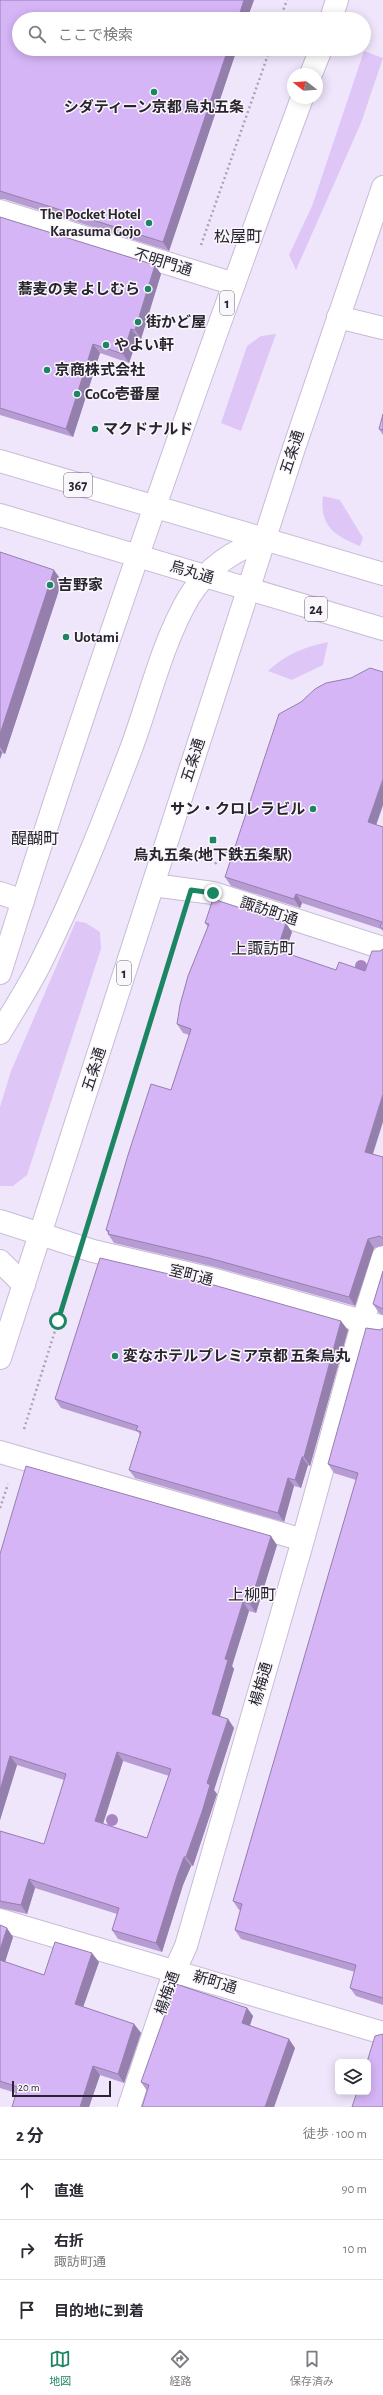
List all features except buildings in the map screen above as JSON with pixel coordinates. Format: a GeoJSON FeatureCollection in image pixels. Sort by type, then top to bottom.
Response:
{"type":"FeatureCollection","features":[{"type":"Feature","properties":{"kind":"main road"},"geometry":{"type":"LineString","coordinates":[[333,12],[337,0]]}},
{"type":"Feature","properties":{"kind":"main road"},"geometry":{"type":"LineString","coordinates":[[313,68],[318,56]]}},
{"type":"Feature","properties":{"kind":"main road","name":"1"},"geometry":{"type":"LineString","coordinates":[[0,973],[155,508],[234,284],[300,104]]}},
{"type":"Feature","properties":{"kind":"main road","name":"五条通"},"geometry":{"type":"LineString","coordinates":[[0,1358],[265,540],[338,317],[383,187]]}},
{"type":"Feature","properties":{"kind":"main road","name":"不明門通"},"geometry":{"type":"LineString","coordinates":[[0,211],[234,284]]}},
{"type":"Feature","properties":{"kind":"main road"},"geometry":{"type":"LineString","coordinates":[[338,317],[383,328]]}},
{"type":"Feature","properties":{"kind":"main road","name":"367"},"geometry":{"type":"LineString","coordinates":[[0,461],[155,508]]}},
{"type":"Feature","properties":{"kind":"main road"},"geometry":{"type":"LineString","coordinates":[[155,508],[383,574]]}},
{"type":"Feature","properties":{"kind":"main road","name":"烏丸通"},"geometry":{"type":"LineString","coordinates":[[0,515],[383,629]]}},
{"type":"Feature","properties":{"kind":"main road"},"geometry":{"type":"LineString","coordinates":[[0,1034],[42,961],[131,748],[178,619],[190,595],[206,576],[222,561],[246,546],[265,540]]}},
{"type":"Feature","properties":{"kind":"main road","name":"諏訪町通"},"geometry":{"type":"LineString","coordinates":[[153,885],[213,893],[383,948]]}},
{"type":"Feature","properties":{"kind":"main road"},"geometry":{"type":"LineString","coordinates":[[0,893],[23,901]]}},
{"type":"Feature","properties":{"kind":"main road","name":"室町通"},"geometry":{"type":"LineString","coordinates":[[0,1221],[81,1248],[212,1279],[373,1324]]}},
{"type":"Feature","properties":{"kind":"main road","name":"楊梅通"},"geometry":{"type":"LineString","coordinates":[[128,2107],[175,1970],[186,1946],[303,1540],[373,1324],[383,1257]]}},
{"type":"Feature","properties":{"kind":"main road"},"geometry":{"type":"LineString","coordinates":[[0,1261],[24,1285]]}},
{"type":"Feature","properties":{"kind":"main road"},"geometry":{"type":"LineString","coordinates":[[8,1455],[303,1540]]}},
{"type":"Feature","properties":{"kind":"main road","name":"新町通"},"geometry":{"type":"LineString","coordinates":[[0,1920],[175,1970],[383,2033]]}},
{"type":"Feature","properties":{"kind":"path"},"geometry":{"type":"LineString","coordinates":[[283,12],[287,0]]}},
{"type":"Feature","properties":{"kind":"path"},"geometry":{"type":"LineString","coordinates":[[192,271],[268,56]]}},
{"type":"Feature","properties":{"kind":"path"},"geometry":{"type":"LineString","coordinates":[[0,1508],[8,1455],[81,1248],[191,890],[228,849]]}},
{"type":"Feature","properties":{"kind":"shaded area"},"geometry":{"type":"Polygon","coordinates":[[[371,54],[383,58],[361,123],[296,270],[289,255],[312,206],[362,56],[371,56],[371,54]]]}},
{"type":"Feature","properties":{"kind":"shaded area"},"geometry":{"type":"Polygon","coordinates":[[[276,334],[241,431],[221,423],[247,346],[261,336],[276,334]]]}},
{"type":"Feature","properties":{"kind":"shaded area"},"geometry":{"type":"Polygon","coordinates":[[[323,496],[340,500],[363,538],[360,546],[336,534],[326,522],[322,506],[323,496]]]}},
{"type":"Feature","properties":{"kind":"shaded area"},"geometry":{"type":"Polygon","coordinates":[[[328,642],[323,665],[292,680],[268,671],[282,660],[296,652],[311,646],[328,642]]]}},
{"type":"Feature","properties":{"kind":"shaded area"},"geometry":{"type":"Polygon","coordinates":[[[76,921],[86,923],[100,932],[101,949],[27,1175],[13,1186],[0,1186],[0,1107],[11,1071],[76,921]]]}},
{"type":"Feature","properties":{"kind":"place","name":"シダティーン京都 烏丸五条"},"geometry":{"type":"Point","coordinates":[154,92]}},
{"type":"Feature","properties":{"kind":"place","name":"The Pocket Hotel Karasuma Gojo"},"geometry":{"type":"Point","coordinates":[149,223]}},
{"type":"Feature","properties":{"kind":"place","name":"蕎麦の実 よしむら"},"geometry":{"type":"Point","coordinates":[148,289]}},
{"type":"Feature","properties":{"kind":"place","name":"街かど屋"},"geometry":{"type":"Point","coordinates":[138,322]}},
{"type":"Feature","properties":{"kind":"place","name":"やよい軒"},"geometry":{"type":"Point","coordinates":[106,345]}},
{"type":"Feature","properties":{"kind":"place","name":"京商株式会社"},"geometry":{"type":"Point","coordinates":[47,370]}},
{"type":"Feature","properties":{"kind":"place","name":"CoCo壱番屋"},"geometry":{"type":"Point","coordinates":[77,394]}},
{"type":"Feature","properties":{"kind":"place","name":"マクドナルド"},"geometry":{"type":"Point","coordinates":[95,429]}},
{"type":"Feature","properties":{"kind":"place","name":"吉野家"},"geometry":{"type":"Point","coordinates":[50,585]}},
{"type":"Feature","properties":{"kind":"place","name":"Uotami"},"geometry":{"type":"Point","coordinates":[66,637]}},
{"type":"Feature","properties":{"kind":"place","name":"サン・クロレラビル"},"geometry":{"type":"Point","coordinates":[313,809]}},
{"type":"Feature","properties":{"kind":"place","name":"烏丸五条(地下鉄五条駅)"},"geometry":{"type":"Point","coordinates":[213,840]}},
{"type":"Feature","properties":{"kind":"place","name":"変なホテルプレミア京都 五条烏丸"},"geometry":{"type":"Point","coordinates":[115,1356]}},
{"type":"Feature","properties":{"kind":"district","name":"松屋町"},"geometry":{"type":"Point","coordinates":[238,236]}},
{"type":"Feature","properties":{"kind":"district","name":"醍醐町"},"geometry":{"type":"Point","coordinates":[35,838]}},
{"type":"Feature","properties":{"kind":"district","name":"上諏訪町"},"geometry":{"type":"Point","coordinates":[263,948]}},
{"type":"Feature","properties":{"kind":"district","name":"上柳町"},"geometry":{"type":"Point","coordinates":[252,1594]}},
{"type":"Feature","properties":{"kind":"route"},"geometry":{"type":"LineString","coordinates":[[58,1321],[191,890],[213,893]]}}]}
